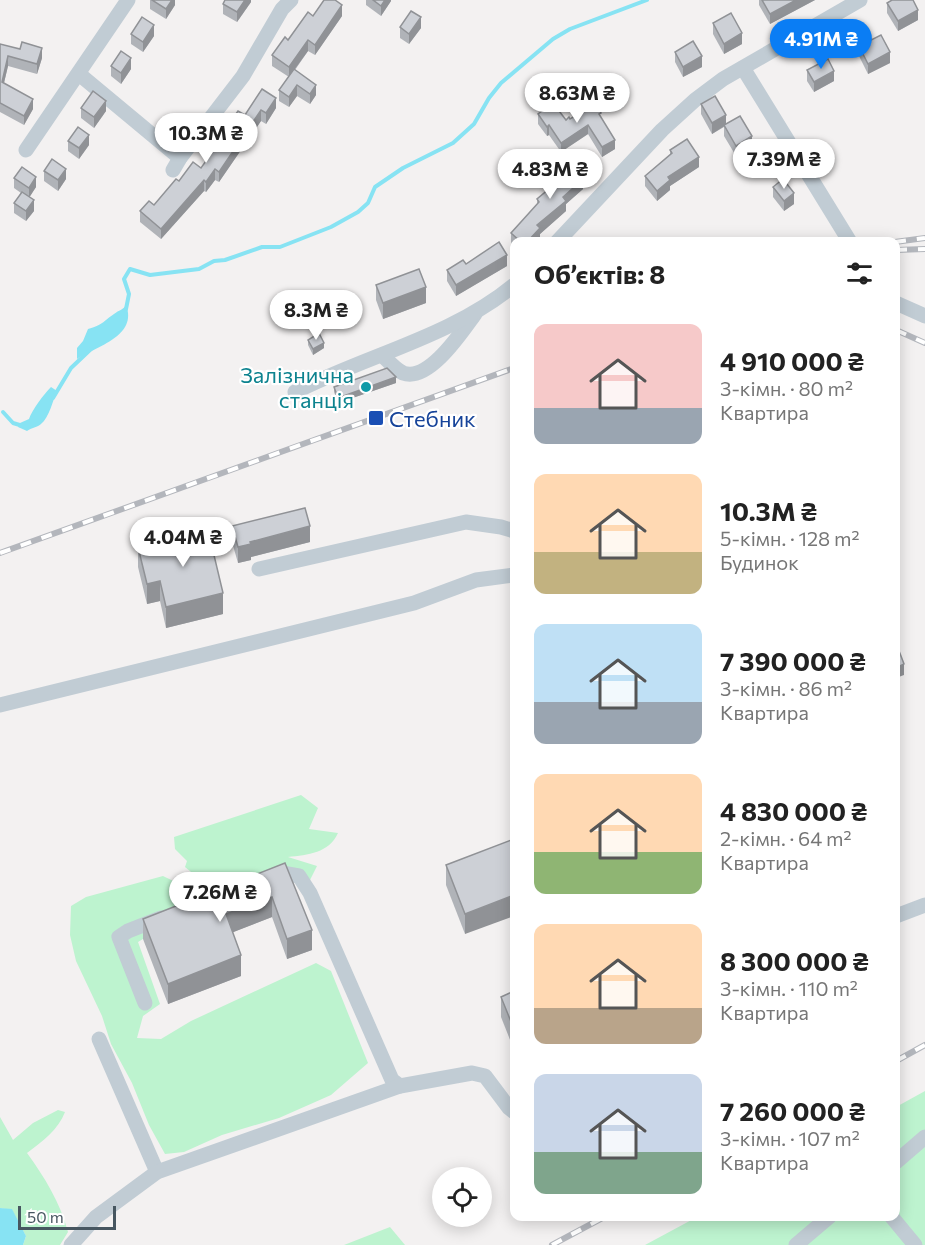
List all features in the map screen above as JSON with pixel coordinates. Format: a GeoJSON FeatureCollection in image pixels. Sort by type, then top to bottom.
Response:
{"type":"FeatureCollection","features":[{"type":"Feature","properties":{"kind":"street"},"geometry":{"type":"LineString","coordinates":[[26,150],[128,0]]}},
{"type":"Feature","properties":{"kind":"street"},"geometry":{"type":"LineString","coordinates":[[562,237],[662,130],[695,100],[723,79],[860,0]]}},
{"type":"Feature","properties":{"kind":"street"},"geometry":{"type":"LineString","coordinates":[[79,74],[177,164],[243,75],[287,1]]}},
{"type":"Feature","properties":{"kind":"street"},"geometry":{"type":"LineString","coordinates":[[743,68],[847,237]]}},
{"type":"Feature","properties":{"kind":"street"},"geometry":{"type":"LineString","coordinates":[[295,392],[382,355],[477,310],[510,288]]}},
{"type":"Feature","properties":{"kind":"street"},"geometry":{"type":"LineString","coordinates":[[900,305],[925,316]]}},
{"type":"Feature","properties":{"kind":"street"},"geometry":{"type":"LineString","coordinates":[[382,355],[403,373],[420,372],[429,367],[455,343],[477,310]]}},
{"type":"Feature","properties":{"kind":"street"},"geometry":{"type":"LineString","coordinates":[[259,569],[466,522],[501,526],[510,529]]}},
{"type":"Feature","properties":{"kind":"street"},"geometry":{"type":"LineString","coordinates":[[0,705],[414,603],[476,580],[510,576]]}},
{"type":"Feature","properties":{"kind":"street"},"geometry":{"type":"LineString","coordinates":[[260,881],[282,873],[298,876],[310,893],[392,1080],[400,1086]]}},
{"type":"Feature","properties":{"kind":"street"},"geometry":{"type":"LineString","coordinates":[[900,914],[925,905]]}},
{"type":"Feature","properties":{"kind":"street"},"geometry":{"type":"LineString","coordinates":[[145,1003],[119,938],[128,931],[172,914]]}},
{"type":"Feature","properties":{"kind":"street"},"geometry":{"type":"LineString","coordinates":[[99,1039],[157,1172]]}},
{"type":"Feature","properties":{"kind":"street"},"geometry":{"type":"LineString","coordinates":[[71,1245],[96,1217],[157,1172],[400,1086],[472,1072],[485,1076],[510,1109]]}},
{"type":"Feature","properties":{"kind":"street"},"geometry":{"type":"LineString","coordinates":[[900,1159],[925,1137]]}},
{"type":"Feature","properties":{"kind":"street"},"geometry":{"type":"LineString","coordinates":[[796,1245],[824,1221]]}},
{"type":"Feature","properties":{"kind":"street"},"geometry":{"type":"LineString","coordinates":[[895,1221],[915,1245]]}},
{"type":"Feature","properties":{"kind":"green space"},"geometry":{"type":"Polygon","coordinates":[[[301,795],[318,808],[309,829],[338,833],[329,845],[317,852],[288,857],[317,866],[307,886],[268,874],[238,889],[213,874],[196,876],[185,867],[187,861],[175,849],[174,837],[301,795]]]}},
{"type":"Feature","properties":{"kind":"green space"},"geometry":{"type":"Polygon","coordinates":[[[163,876],[196,892],[200,904],[138,942],[160,1004],[143,1016],[137,1038],[161,1039],[191,1021],[316,963],[331,971],[368,1063],[331,1095],[279,1118],[222,1135],[184,1152],[165,1154],[111,1044],[102,1016],[76,961],[70,935],[71,906],[86,897],[163,876]]]}},
{"type":"Feature","properties":{"kind":"green space"},"geometry":{"type":"Polygon","coordinates":[[[925,1091],[925,1245],[645,1245],[690,1221],[900,1221],[900,1105],[925,1091]]]}},
{"type":"Feature","properties":{"kind":"green space"},"geometry":{"type":"Polygon","coordinates":[[[58,1110],[65,1112],[54,1130],[27,1153],[51,1191],[68,1232],[60,1245],[23,1245],[26,1236],[12,1210],[0,1208],[0,1117],[13,1140],[33,1123],[58,1110]]]}},
{"type":"Feature","properties":{"kind":"green space"},"geometry":{"type":"Polygon","coordinates":[[[390,1227],[405,1245],[344,1245],[390,1227]]]}},
{"type":"Feature","properties":{"kind":"water"},"geometry":{"type":"Polygon","coordinates":[[[126,305],[128,316],[121,332],[114,339],[77,359],[77,348],[88,329],[100,325],[126,305]]]}},
{"type":"Feature","properties":{"kind":"water"},"geometry":{"type":"Polygon","coordinates":[[[51,387],[57,391],[44,421],[27,431],[18,427],[20,423],[29,419],[38,402],[51,387]]]}},
{"type":"Feature","properties":{"kind":"water"},"geometry":{"type":"Polygon","coordinates":[[[0,1208],[12,1209],[26,1236],[23,1245],[0,1245],[0,1208]]]}},
{"type":"Feature","properties":{"kind":"building"},"geometry":{"type":"Polygon","coordinates":[[[152,0],[172,0],[166,9],[152,0]]]}},
{"type":"Feature","properties":{"kind":"building"},"geometry":{"type":"Polygon","coordinates":[[[225,0],[245,0],[237,12],[223,4],[225,0]]]}},
{"type":"Feature","properties":{"kind":"building"},"geometry":{"type":"Polygon","coordinates":[[[324,0],[335,0],[342,5],[315,45],[308,40],[289,67],[272,55],[285,37],[288,40],[308,12],[313,16],[324,0]]]}},
{"type":"Feature","properties":{"kind":"building"},"geometry":{"type":"Polygon","coordinates":[[[373,0],[385,0],[381,6],[373,0]]]}},
{"type":"Feature","properties":{"kind":"building"},"geometry":{"type":"Polygon","coordinates":[[[762,0],[796,0],[770,14],[762,0]]]}},
{"type":"Feature","properties":{"kind":"building"},"geometry":{"type":"Polygon","coordinates":[[[892,0],[913,0],[918,10],[898,21],[887,3],[892,0]]]}},
{"type":"Feature","properties":{"kind":"building"},"geometry":{"type":"Polygon","coordinates":[[[411,11],[421,17],[409,34],[400,27],[411,11]]]}},
{"type":"Feature","properties":{"kind":"building"},"geometry":{"type":"Polygon","coordinates":[[[731,13],[742,33],[724,44],[713,23],[731,13]]]}},
{"type":"Feature","properties":{"kind":"building"},"geometry":{"type":"Polygon","coordinates":[[[142,17],[154,25],[143,42],[131,34],[142,17]]]}},
{"type":"Feature","properties":{"kind":"building"},"geometry":{"type":"Polygon","coordinates":[[[881,35],[890,52],[868,64],[859,46],[881,35]]]}},
{"type":"Feature","properties":{"kind":"building"},"geometry":{"type":"Polygon","coordinates":[[[693,41],[702,56],[683,67],[675,52],[693,41]]]}},
{"type":"Feature","properties":{"kind":"building"},"geometry":{"type":"Polygon","coordinates":[[[22,42],[42,48],[37,64],[8,56],[2,82],[33,99],[24,116],[0,103],[0,44],[20,49],[22,42]]]}},
{"type":"Feature","properties":{"kind":"building"},"geometry":{"type":"Polygon","coordinates":[[[121,51],[131,58],[121,73],[111,66],[121,51]]]}},
{"type":"Feature","properties":{"kind":"building"},"geometry":{"type":"Polygon","coordinates":[[[828,59],[834,71],[814,82],[807,70],[828,59]]]}},
{"type":"Feature","properties":{"kind":"building"},"geometry":{"type":"Polygon","coordinates":[[[294,69],[316,85],[310,94],[297,85],[289,97],[279,90],[294,69]]]}},
{"type":"Feature","properties":{"kind":"building"},"geometry":{"type":"Polygon","coordinates":[[[262,89],[276,98],[266,113],[261,110],[219,172],[215,169],[206,182],[204,180],[161,229],[140,211],[149,201],[154,205],[176,179],[179,181],[193,162],[201,168],[228,130],[226,128],[238,111],[245,115],[262,89]]]}},
{"type":"Feature","properties":{"kind":"building"},"geometry":{"type":"Polygon","coordinates":[[[93,91],[106,101],[94,117],[81,108],[93,91]]]}},
{"type":"Feature","properties":{"kind":"building"},"geometry":{"type":"Polygon","coordinates":[[[715,96],[726,115],[712,123],[701,104],[715,96]]]}},
{"type":"Feature","properties":{"kind":"building"},"geometry":{"type":"Polygon","coordinates":[[[553,103],[566,120],[596,104],[601,113],[599,114],[615,140],[602,147],[588,125],[561,143],[538,114],[553,103]]]}},
{"type":"Feature","properties":{"kind":"building"},"geometry":{"type":"Polygon","coordinates":[[[740,116],[752,136],[736,146],[724,125],[740,116]]]}},
{"type":"Feature","properties":{"kind":"building"},"geometry":{"type":"Polygon","coordinates":[[[78,127],[89,135],[79,148],[68,141],[78,127]]]}},
{"type":"Feature","properties":{"kind":"building"},"geometry":{"type":"Polygon","coordinates":[[[687,139],[699,157],[668,177],[670,180],[657,191],[645,176],[672,153],[670,150],[687,139]]]}},
{"type":"Feature","properties":{"kind":"building"},"geometry":{"type":"Polygon","coordinates":[[[570,156],[583,171],[579,174],[583,179],[563,197],[566,201],[537,225],[540,228],[532,237],[515,237],[511,233],[539,202],[537,199],[562,178],[555,170],[570,156]]]}},
{"type":"Feature","properties":{"kind":"building"},"geometry":{"type":"Polygon","coordinates":[[[52,159],[66,169],[58,180],[44,171],[52,159]]]}},
{"type":"Feature","properties":{"kind":"building"},"geometry":{"type":"Polygon","coordinates":[[[22,167],[36,177],[29,188],[14,178],[22,167]]]}},
{"type":"Feature","properties":{"kind":"building"},"geometry":{"type":"Polygon","coordinates":[[[783,179],[794,193],[784,201],[773,187],[783,179]]]}},
{"type":"Feature","properties":{"kind":"building"},"geometry":{"type":"Polygon","coordinates":[[[22,192],[34,200],[26,211],[14,203],[22,192]]]}},
{"type":"Feature","properties":{"kind":"building"},"geometry":{"type":"Polygon","coordinates":[[[499,242],[507,255],[456,285],[447,270],[463,260],[466,264],[499,242]]]}},
{"type":"Feature","properties":{"kind":"building"},"geometry":{"type":"Polygon","coordinates":[[[419,269],[426,287],[383,303],[376,285],[419,269]]]}},
{"type":"Feature","properties":{"kind":"building"},"geometry":{"type":"Polygon","coordinates":[[[319,333],[324,343],[313,349],[308,340],[319,333]]]}},
{"type":"Feature","properties":{"kind":"building"},"geometry":{"type":"Polygon","coordinates":[[[387,368],[396,377],[338,398],[334,387],[387,368]]]}},
{"type":"Feature","properties":{"kind":"building"},"geometry":{"type":"Polygon","coordinates":[[[305,508],[310,526],[238,547],[232,526],[305,508]]]}},
{"type":"Feature","properties":{"kind":"building"},"geometry":{"type":"Polygon","coordinates":[[[208,530],[223,593],[166,607],[160,581],[147,584],[138,547],[208,530]]]}},
{"type":"Feature","properties":{"kind":"building"},"geometry":{"type":"Polygon","coordinates":[[[900,654],[904,664],[900,666],[900,654]]]}},
{"type":"Feature","properties":{"kind":"building"},"geometry":{"type":"Polygon","coordinates":[[[510,841],[510,897],[465,914],[446,865],[510,841]]]}},
{"type":"Feature","properties":{"kind":"building"},"geometry":{"type":"Polygon","coordinates":[[[285,863],[312,930],[287,939],[272,897],[226,914],[241,955],[168,984],[143,919],[285,863]]]}},
{"type":"Feature","properties":{"kind":"building"},"geometry":{"type":"Polygon","coordinates":[[[510,993],[510,1019],[501,997],[510,993]]]}},
{"type":"Feature","properties":{"kind":"waterway"},"geometry":{"type":"LineString","coordinates":[[126,309],[129,294],[124,279],[130,269],[150,275],[199,269],[214,261],[225,260],[262,247],[280,247],[331,227],[358,212],[368,203],[375,187],[403,168],[453,143],[474,124],[501,83],[553,39],[570,29],[647,0]]}},
{"type":"Feature","properties":{"kind":"waterway"},"geometry":{"type":"LineString","coordinates":[[53,398],[71,368],[91,349]]}},
{"type":"Feature","properties":{"kind":"waterway"},"geometry":{"type":"LineString","coordinates":[[3,412],[13,423],[23,426]]}},
{"type":"Feature","properties":{"kind":"railway"},"geometry":{"type":"LineString","coordinates":[[900,241],[925,238]]}},
{"type":"Feature","properties":{"kind":"railway"},"geometry":{"type":"LineString","coordinates":[[900,250],[925,249]]}},
{"type":"Feature","properties":{"kind":"railway"},"geometry":{"type":"LineString","coordinates":[[900,332],[925,343]]}},
{"type":"Feature","properties":{"kind":"railway"},"geometry":{"type":"LineString","coordinates":[[0,553],[510,369]]}},
{"type":"Feature","properties":{"kind":"railway"},"geometry":{"type":"LineString","coordinates":[[900,1059],[925,1045]]}},
{"type":"Feature","properties":{"kind":"railway"},"geometry":{"type":"LineString","coordinates":[[552,1245],[597,1221]]}},
{"type":"Feature","properties":{"kind":"place","name":"Залізнична станція"},"geometry":{"type":"Point","coordinates":[366,387]}},
{"type":"Feature","properties":{"kind":"place","name":"Стебник"},"geometry":{"type":"Point","coordinates":[376,418]}}]}
